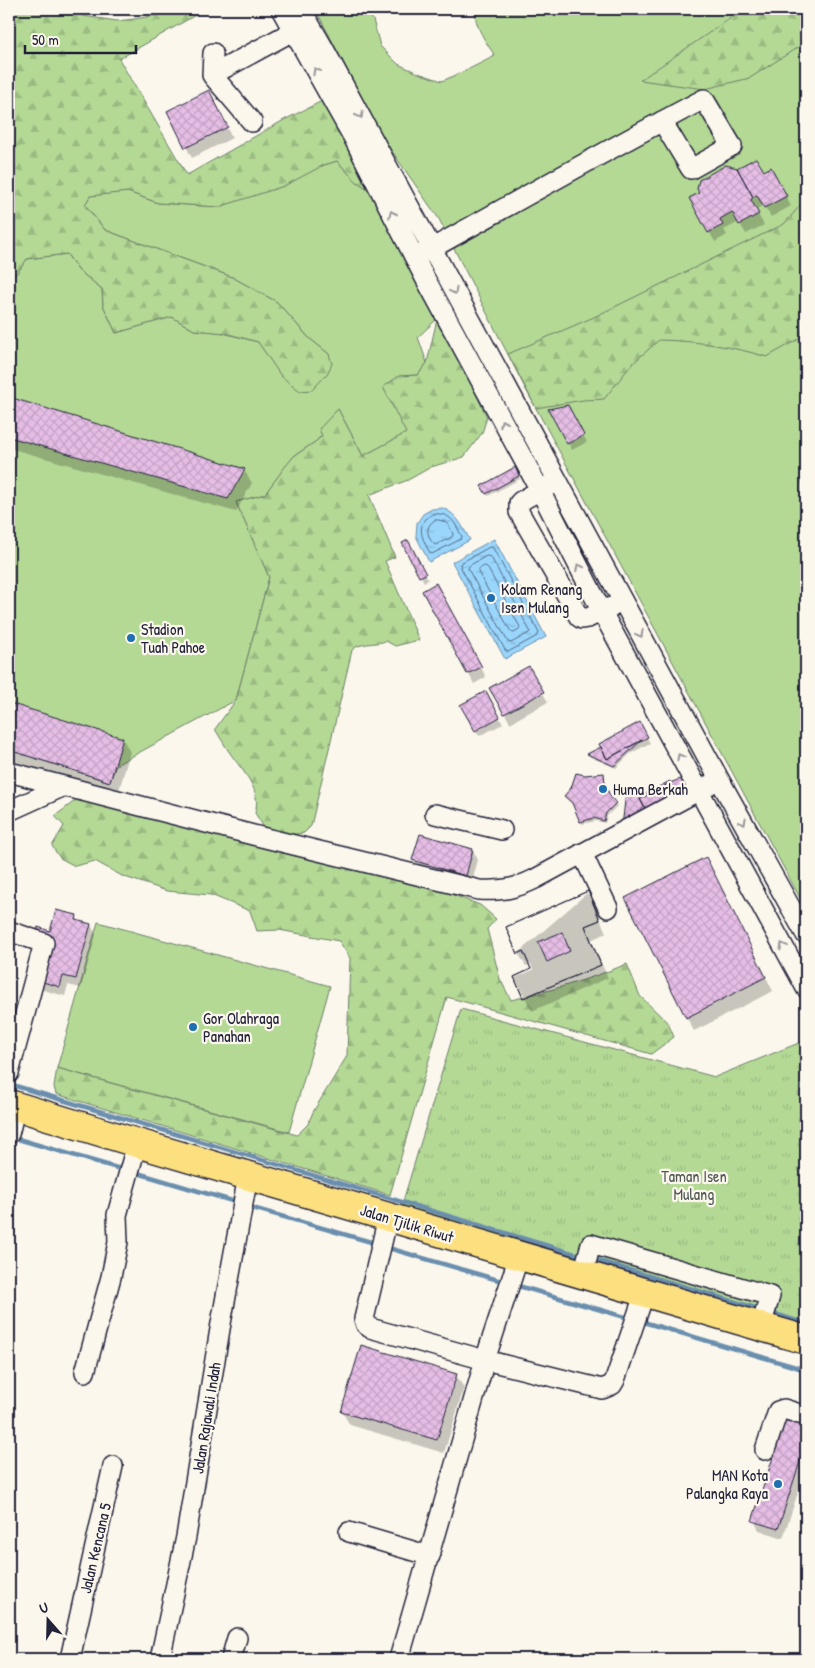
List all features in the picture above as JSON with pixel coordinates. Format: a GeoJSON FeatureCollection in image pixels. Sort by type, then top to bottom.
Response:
{"type":"FeatureCollection","features":[{"type":"Feature","properties":{"kind":"highway","name":"Jalan Tjilik Riwut"},"geometry":{"type":"LineString","coordinates":[[12,1105],[137,1144],[806,1340]]}},
{"type":"Feature","properties":{"kind":"street"},"geometry":{"type":"LineString","coordinates":[[281,9],[353,137],[414,258],[540,490],[602,612],[806,988]]}},
{"type":"Feature","properties":{"kind":"street"},"geometry":{"type":"LineString","coordinates":[[301,9],[556,481],[806,935]]}},
{"type":"Feature","properties":{"kind":"street"},"geometry":{"type":"LineString","coordinates":[[212,75],[293,31]]}},
{"type":"Feature","properties":{"kind":"street"},"geometry":{"type":"LineString","coordinates":[[213,53],[212,75],[252,122]]}},
{"type":"Feature","properties":{"kind":"street"},"geometry":{"type":"LineString","coordinates":[[414,258],[662,121]]}},
{"type":"Feature","properties":{"kind":"street"},"geometry":{"type":"LineString","coordinates":[[556,481],[519,504],[520,512],[579,617],[584,619],[622,601]]}},
{"type":"Feature","properties":{"kind":"street"},"geometry":{"type":"LineString","coordinates":[[9,772],[253,835],[479,890],[499,891],[519,887],[719,779]]}},
{"type":"Feature","properties":{"kind":"street"},"geometry":{"type":"LineString","coordinates":[[9,811],[64,786]]}},
{"type":"Feature","properties":{"kind":"street"},"geometry":{"type":"LineString","coordinates":[[435,814],[502,830]]}},
{"type":"Feature","properties":{"kind":"street"},"geometry":{"type":"LineString","coordinates":[[582,853],[608,908]]}},
{"type":"Feature","properties":{"kind":"street"},"geometry":{"type":"LineString","coordinates":[[9,931],[44,943],[9,1073]]}},
{"type":"Feature","properties":{"kind":"street"},"geometry":{"type":"LineString","coordinates":[[9,1134],[12,1105]]}},
{"type":"Feature","properties":{"kind":"street"},"geometry":{"type":"LineString","coordinates":[[85,1372],[113,1268],[118,1242],[117,1215],[137,1144]]}},
{"type":"Feature","properties":{"kind":"street","name":"Jalan Rajawali Indah"},"geometry":{"type":"LineString","coordinates":[[160,1659],[186,1538],[220,1329],[248,1176]]}},
{"type":"Feature","properties":{"kind":"street"},"geometry":{"type":"LineString","coordinates":[[388,1217],[364,1316],[366,1325],[370,1328],[485,1360],[597,1388],[607,1388],[616,1380],[645,1292]]}},
{"type":"Feature","properties":{"kind":"street"},"geometry":{"type":"LineString","coordinates":[[583,1274],[591,1244],[601,1246],[770,1296],[761,1326]]}},
{"type":"Feature","properties":{"kind":"street"},"geometry":{"type":"LineString","coordinates":[[399,1659],[485,1360],[519,1256]]}},
{"type":"Feature","properties":{"kind":"street"},"geometry":{"type":"LineString","coordinates":[[765,1450],[778,1411],[784,1409],[806,1416]]}},
{"type":"Feature","properties":{"kind":"street","name":"Jalan Kencana 5"},"geometry":{"type":"LineString","coordinates":[[70,1659],[113,1466]]}},
{"type":"Feature","properties":{"kind":"street"},"geometry":{"type":"LineString","coordinates":[[349,1532],[430,1556]]}},
{"type":"Feature","properties":{"kind":"street"},"geometry":{"type":"LineString","coordinates":[[231,1659],[236,1638]]}},
{"type":"Feature","properties":{"kind":"green space"},"geometry":{"type":"Polygon","coordinates":[[[9,9],[74,9],[83,16],[117,21],[158,15],[165,9],[206,9],[119,59],[187,175],[284,120],[324,100],[371,191],[356,181],[337,161],[324,165],[284,186],[219,207],[158,203],[128,192],[90,196],[85,205],[105,230],[232,277],[277,302],[309,338],[329,354],[332,364],[327,374],[312,390],[300,391],[281,376],[258,342],[225,333],[194,330],[172,317],[116,333],[103,305],[102,289],[78,270],[67,254],[27,259],[17,273],[9,278],[9,9]]]}},
{"type":"Feature","properties":{"kind":"green space"},"geometry":{"type":"Polygon","coordinates":[[[314,9],[366,9],[373,20],[380,46],[398,64],[442,81],[495,56],[476,22],[475,9],[806,9],[806,909],[524,386],[439,219],[382,137],[314,9]]]}},
{"type":"Feature","properties":{"kind":"green space"},"geometry":{"type":"Polygon","coordinates":[[[744,9],[806,9],[806,42],[750,78],[705,89],[640,80],[744,9]]]}},
{"type":"Feature","properties":{"kind":"green space"},"geometry":{"type":"Polygon","coordinates":[[[337,161],[356,181],[371,191],[437,319],[418,337],[427,363],[418,375],[399,376],[407,433],[363,456],[338,409],[322,435],[294,456],[265,494],[236,502],[269,577],[236,700],[116,765],[110,782],[9,750],[9,278],[17,273],[27,259],[67,254],[78,270],[102,289],[103,305],[116,333],[172,317],[194,330],[219,332],[258,342],[282,376],[329,354],[309,338],[277,302],[232,277],[105,230],[85,205],[90,196],[128,192],[158,203],[219,207],[337,161]]]}},
{"type":"Feature","properties":{"kind":"green space"},"geometry":{"type":"Polygon","coordinates":[[[806,199],[806,332],[799,339],[767,357],[714,345],[659,340],[632,364],[604,399],[583,400],[536,408],[508,354],[594,317],[784,224],[806,199]]]}},
{"type":"Feature","properties":{"kind":"green space"},"geometry":{"type":"Polygon","coordinates":[[[437,319],[440,328],[452,344],[487,417],[482,433],[464,457],[431,467],[408,480],[369,495],[395,557],[385,561],[419,640],[395,646],[386,641],[355,647],[352,650],[311,826],[304,833],[287,835],[265,829],[255,813],[256,796],[254,788],[215,729],[236,700],[269,577],[236,502],[265,494],[294,456],[322,436],[319,429],[338,409],[363,456],[406,433],[383,387],[399,376],[418,375],[427,363],[437,319]]]}},
{"type":"Feature","properties":{"kind":"green space"},"geometry":{"type":"Polygon","coordinates":[[[80,797],[411,879],[480,905],[496,919],[487,929],[500,979],[511,1000],[599,975],[627,964],[640,996],[668,1023],[674,1037],[651,1054],[447,997],[390,1195],[56,1094],[54,1087],[57,1068],[297,1135],[308,1124],[313,1112],[347,1056],[350,958],[339,941],[279,930],[257,931],[250,911],[211,895],[167,891],[122,876],[95,861],[75,866],[60,858],[52,846],[64,826],[55,816],[80,797]]]}},
{"type":"Feature","properties":{"kind":"green space","name":"Gor Olahraga Panahan"},"geometry":{"type":"Polygon","coordinates":[[[98,922],[330,986],[289,1132],[57,1068],[98,922]]]}},
{"type":"Feature","properties":{"kind":"green space","name":"Taman Isen Mulang"},"geometry":{"type":"Polygon","coordinates":[[[461,1009],[715,1077],[806,1040],[806,1335],[400,1211],[461,1009]]]}},
{"type":"Feature","properties":{"kind":"water"},"geometry":{"type":"Polygon","coordinates":[[[443,508],[456,518],[470,540],[429,562],[416,536],[417,523],[423,514],[432,509],[443,508]]]}},
{"type":"Feature","properties":{"kind":"water"},"geometry":{"type":"Polygon","coordinates":[[[494,539],[546,637],[505,659],[452,562],[494,539]]]}},
{"type":"Feature","properties":{"kind":"building"},"geometry":{"type":"Polygon","coordinates":[[[209,90],[228,127],[185,148],[167,111],[209,90]]]}},
{"type":"Feature","properties":{"kind":"building"},"geometry":{"type":"Polygon","coordinates":[[[756,158],[764,171],[771,167],[787,196],[764,208],[757,195],[753,197],[737,168],[756,158]]]}},
{"type":"Feature","properties":{"kind":"building"},"geometry":{"type":"Polygon","coordinates":[[[726,165],[737,168],[753,197],[751,200],[759,214],[739,225],[732,212],[720,219],[723,225],[708,233],[689,198],[699,193],[697,189],[699,180],[726,165]]]}},
{"type":"Feature","properties":{"kind":"building"},"geometry":{"type":"Polygon","coordinates":[[[9,397],[245,469],[228,499],[9,437],[9,397]]]}},
{"type":"Feature","properties":{"kind":"building"},"geometry":{"type":"Polygon","coordinates":[[[568,405],[584,435],[567,444],[548,409],[568,405]]]}},
{"type":"Feature","properties":{"kind":"building"},"geometry":{"type":"Polygon","coordinates":[[[515,467],[519,476],[486,494],[481,486],[515,467]]]}},
{"type":"Feature","properties":{"kind":"building"},"geometry":{"type":"Polygon","coordinates":[[[806,478],[806,492],[802,480],[806,478]]]}},
{"type":"Feature","properties":{"kind":"building"},"geometry":{"type":"Polygon","coordinates":[[[408,540],[426,574],[419,577],[402,543],[408,540]]]}},
{"type":"Feature","properties":{"kind":"building"},"geometry":{"type":"Polygon","coordinates":[[[436,583],[482,667],[467,674],[422,591],[436,583]]]}},
{"type":"Feature","properties":{"kind":"building"},"geometry":{"type":"Polygon","coordinates":[[[529,666],[544,692],[504,714],[489,688],[529,666]]]}},
{"type":"Feature","properties":{"kind":"building"},"geometry":{"type":"Polygon","coordinates":[[[486,691],[500,717],[475,731],[460,705],[486,691]]]}},
{"type":"Feature","properties":{"kind":"building"},"geometry":{"type":"Polygon","coordinates":[[[9,703],[123,738],[110,782],[9,750],[9,703]]]}},
{"type":"Feature","properties":{"kind":"building"},"geometry":{"type":"Polygon","coordinates":[[[640,722],[648,737],[607,759],[599,744],[640,722]]]}},
{"type":"Feature","properties":{"kind":"building"},"geometry":{"type":"Polygon","coordinates":[[[642,740],[614,766],[587,754],[601,747],[607,759],[642,740]]]}},
{"type":"Feature","properties":{"kind":"building"},"geometry":{"type":"Polygon","coordinates":[[[576,773],[585,775],[604,773],[605,784],[610,796],[616,803],[606,813],[604,821],[594,818],[580,822],[572,803],[564,796],[571,788],[576,773]]]}},
{"type":"Feature","properties":{"kind":"building"},"geometry":{"type":"Polygon","coordinates":[[[685,777],[693,792],[679,799],[670,783],[685,777]]]}},
{"type":"Feature","properties":{"kind":"building"},"geometry":{"type":"Polygon","coordinates":[[[670,781],[670,783],[640,799],[647,812],[622,827],[626,792],[641,796],[670,781]]]}},
{"type":"Feature","properties":{"kind":"building"},"geometry":{"type":"Polygon","coordinates":[[[670,783],[679,799],[648,815],[640,799],[670,783]]]}},
{"type":"Feature","properties":{"kind":"building"},"geometry":{"type":"Polygon","coordinates":[[[420,834],[473,849],[466,876],[412,860],[420,834]]]}},
{"type":"Feature","properties":{"kind":"building"},"geometry":{"type":"Polygon","coordinates":[[[706,857],[766,977],[686,1018],[625,898],[706,857]]]}},
{"type":"Feature","properties":{"kind":"building"},"geometry":{"type":"Polygon","coordinates":[[[588,891],[600,920],[585,926],[601,965],[523,998],[514,977],[531,969],[523,951],[517,954],[506,927],[588,891]],[[562,932],[538,942],[547,962],[570,951],[562,932]]]}},
{"type":"Feature","properties":{"kind":"building"},"geometry":{"type":"Polygon","coordinates":[[[588,891],[600,920],[585,926],[601,965],[523,998],[514,977],[531,969],[523,951],[517,954],[506,927],[588,891]]]}},
{"type":"Feature","properties":{"kind":"building"},"geometry":{"type":"Polygon","coordinates":[[[56,910],[77,915],[76,920],[91,924],[76,979],[63,976],[60,987],[36,980],[44,952],[32,948],[38,927],[50,931],[56,910]]]}},
{"type":"Feature","properties":{"kind":"building"},"geometry":{"type":"Polygon","coordinates":[[[361,1345],[457,1374],[437,1440],[341,1412],[361,1345]]]}},
{"type":"Feature","properties":{"kind":"building","name":"MAN Kota Palangka Raya"},"geometry":{"type":"Polygon","coordinates":[[[782,1413],[806,1421],[806,1446],[778,1529],[752,1521],[779,1439],[774,1437],[782,1413]]]}},
{"type":"Feature","properties":{"kind":"waterway"},"geometry":{"type":"LineString","coordinates":[[9,1084],[582,1256]]}},
{"type":"Feature","properties":{"kind":"waterway"},"geometry":{"type":"LineString","coordinates":[[11,1137],[124,1170]]}},
{"type":"Feature","properties":{"kind":"waterway"},"geometry":{"type":"LineString","coordinates":[[134,1172],[239,1203]]}},
{"type":"Feature","properties":{"kind":"waterway"},"geometry":{"type":"LineString","coordinates":[[246,1206],[378,1244]]}},
{"type":"Feature","properties":{"kind":"waterway"},"geometry":{"type":"LineString","coordinates":[[385,1247],[505,1282]]}},
{"type":"Feature","properties":{"kind":"waterway"},"geometry":{"type":"LineString","coordinates":[[592,1259],[762,1310]]}},
{"type":"Feature","properties":{"kind":"waterway"},"geometry":{"type":"LineString","coordinates":[[515,1285],[632,1319]]}},
{"type":"Feature","properties":{"kind":"waterway"},"geometry":{"type":"LineString","coordinates":[[769,1312],[806,1324]]}},
{"type":"Feature","properties":{"kind":"waterway"},"geometry":{"type":"LineString","coordinates":[[640,1321],[806,1370]]}},
{"type":"Feature","properties":{"kind":"place","name":"Kolam Renang Isen Mulang"},"geometry":{"type":"Point","coordinates":[491,598]}},
{"type":"Feature","properties":{"kind":"place","name":"Stadion Tuah Pahoe"},"geometry":{"type":"Point","coordinates":[131,638]}},
{"type":"Feature","properties":{"kind":"place","name":"Huma Berkah"},"geometry":{"type":"Point","coordinates":[603,789]}},
{"type":"Feature","properties":{"kind":"place","name":"Gor Olahraga Panahan"},"geometry":{"type":"Point","coordinates":[193,1027]}},
{"type":"Feature","properties":{"kind":"place","name":"MAN Kota Palangka Raya"},"geometry":{"type":"Point","coordinates":[778,1484]}}]}
